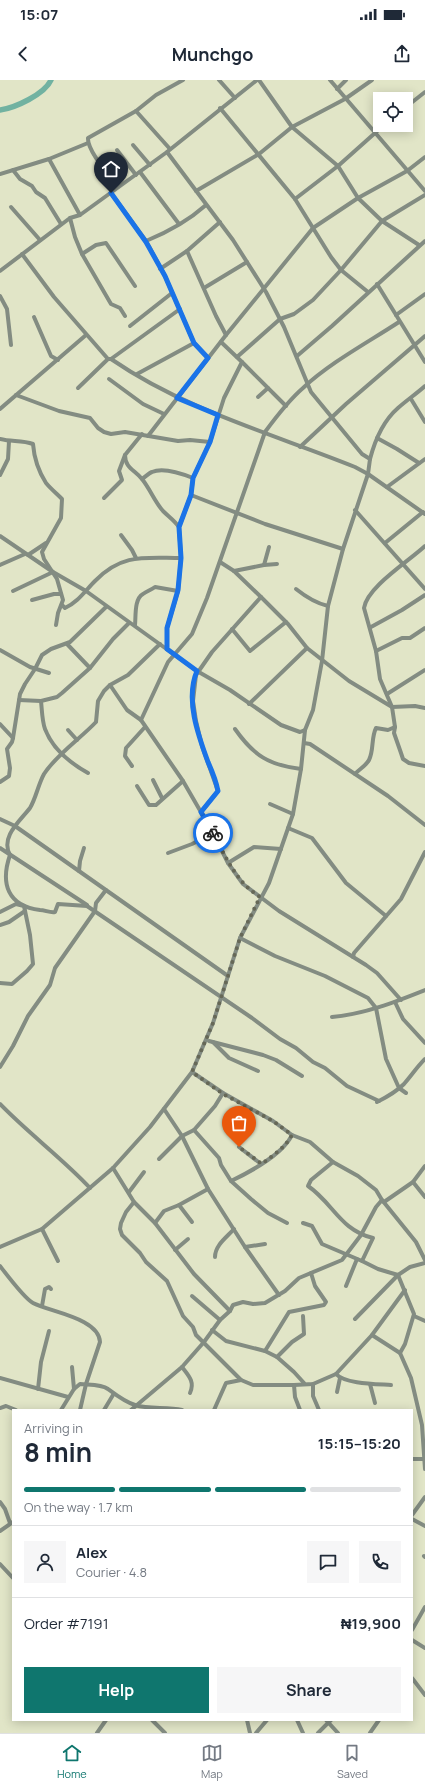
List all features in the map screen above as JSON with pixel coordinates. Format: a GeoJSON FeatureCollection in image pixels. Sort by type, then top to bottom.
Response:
{"type":"FeatureCollection","features":[{"type":"Feature","properties":{"kind":"street"},"geometry":{"type":"LineString","coordinates":[[118,188],[88,143],[88,138],[136,111],[156,95],[183,80]]}},
{"type":"Feature","properties":{"kind":"street"},"geometry":{"type":"LineString","coordinates":[[219,80],[235,98]]}},
{"type":"Feature","properties":{"kind":"street"},"geometry":{"type":"LineString","coordinates":[[0,271],[61,224],[70,218],[80,215],[138,174],[169,151],[220,108],[258,80],[292,127],[338,166],[358,198],[382,221],[419,245]]}},
{"type":"Feature","properties":{"kind":"street"},"geometry":{"type":"LineString","coordinates":[[330,80],[425,191]]}},
{"type":"Feature","properties":{"kind":"street"},"geometry":{"type":"LineString","coordinates":[[337,89],[346,80]]}},
{"type":"Feature","properties":{"kind":"street"},"geometry":{"type":"LineString","coordinates":[[196,191],[259,154],[292,127],[345,99],[372,80]]}},
{"type":"Feature","properties":{"kind":"street"},"geometry":{"type":"LineString","coordinates":[[413,102],[425,92]]}},
{"type":"Feature","properties":{"kind":"street"},"geometry":{"type":"LineString","coordinates":[[220,108],[295,199],[341,270],[368,292]]}},
{"type":"Feature","properties":{"kind":"street"},"geometry":{"type":"LineString","coordinates":[[136,111],[169,151],[206,205],[220,222],[264,288],[297,356],[307,385],[362,454],[370,459]]}},
{"type":"Feature","properties":{"kind":"street"},"geometry":{"type":"LineString","coordinates":[[295,199],[338,166],[374,133]]}},
{"type":"Feature","properties":{"kind":"street"},"geometry":{"type":"LineString","coordinates":[[0,174],[49,159],[88,143]]}},
{"type":"Feature","properties":{"kind":"street"},"geometry":{"type":"LineString","coordinates":[[133,145],[150,165]]}},
{"type":"Feature","properties":{"kind":"street"},"geometry":{"type":"LineString","coordinates":[[117,150],[179,224]]}},
{"type":"Feature","properties":{"kind":"street"},"geometry":{"type":"LineString","coordinates":[[148,436],[226,335],[313,228],[358,198],[407,171],[425,157]]}},
{"type":"Feature","properties":{"kind":"street"},"geometry":{"type":"LineString","coordinates":[[49,159],[80,215]]}},
{"type":"Feature","properties":{"kind":"street"},"geometry":{"type":"LineString","coordinates":[[14,170],[20,179],[32,186],[36,192],[45,198],[61,224]]}},
{"type":"Feature","properties":{"kind":"street"},"geometry":{"type":"LineString","coordinates":[[111,193],[146,242],[180,309],[194,343],[208,358]]}},
{"type":"Feature","properties":{"kind":"street"},"geometry":{"type":"LineString","coordinates":[[237,357],[280,319],[294,314],[313,300],[341,270],[382,221],[425,195]]}},
{"type":"Feature","properties":{"kind":"street"},"geometry":{"type":"LineString","coordinates":[[146,242],[167,233],[179,224],[189,220],[206,205]]}},
{"type":"Feature","properties":{"kind":"street"},"geometry":{"type":"LineString","coordinates":[[11,207],[40,240]]}},
{"type":"Feature","properties":{"kind":"street"},"geometry":{"type":"LineString","coordinates":[[70,218],[82,254],[111,304],[120,308],[125,316]]}},
{"type":"Feature","properties":{"kind":"street"},"geometry":{"type":"LineString","coordinates":[[160,269],[187,251],[220,222]]}},
{"type":"Feature","properties":{"kind":"street"},"geometry":{"type":"LineString","coordinates":[[297,356],[425,241]]}},
{"type":"Feature","properties":{"kind":"street"},"geometry":{"type":"LineString","coordinates":[[82,254],[96,245],[106,243],[135,286]]}},
{"type":"Feature","properties":{"kind":"street"},"geometry":{"type":"LineString","coordinates":[[187,251],[226,335]]}},
{"type":"Feature","properties":{"kind":"street"},"geometry":{"type":"LineString","coordinates":[[22,254],[54,297],[86,335],[109,359],[177,398],[368,474],[424,513],[385,543]]}},
{"type":"Feature","properties":{"kind":"street"},"geometry":{"type":"LineString","coordinates":[[204,288],[247,262]]}},
{"type":"Feature","properties":{"kind":"street"},"geometry":{"type":"LineString","coordinates":[[377,284],[425,362]]}},
{"type":"Feature","properties":{"kind":"street"},"geometry":{"type":"LineString","coordinates":[[130,326],[172,293]]}},
{"type":"Feature","properties":{"kind":"street"},"geometry":{"type":"LineString","coordinates":[[396,315],[425,294]]}},
{"type":"Feature","properties":{"kind":"street"},"geometry":{"type":"LineString","coordinates":[[0,296],[7,308],[11,345]]}},
{"type":"Feature","properties":{"kind":"street"},"geometry":{"type":"LineString","coordinates":[[78,388],[109,359],[180,309]]}},
{"type":"Feature","properties":{"kind":"street"},"geometry":{"type":"LineString","coordinates":[[34,317],[51,356],[58,360]]}},
{"type":"Feature","properties":{"kind":"street"},"geometry":{"type":"LineString","coordinates":[[141,720],[168,662],[192,634],[220,562],[264,432],[286,406],[307,385],[338,362],[399,322]]}},
{"type":"Feature","properties":{"kind":"street"},"geometry":{"type":"LineString","coordinates":[[0,409],[34,378],[58,360],[86,335]]}},
{"type":"Feature","properties":{"kind":"street"},"geometry":{"type":"LineString","coordinates":[[300,447],[331,417],[425,336]]}},
{"type":"Feature","properties":{"kind":"street"},"geometry":{"type":"LineString","coordinates":[[221,342],[286,406]]}},
{"type":"Feature","properties":{"kind":"street"},"geometry":{"type":"LineString","coordinates":[[137,374],[194,343]]}},
{"type":"Feature","properties":{"kind":"street"},"geometry":{"type":"LineString","coordinates":[[167,649],[167,628],[178,590],[181,558],[179,527],[191,495],[193,478],[210,442],[218,415],[242,362]]}},
{"type":"Feature","properties":{"kind":"street"},"geometry":{"type":"LineString","coordinates":[[109,379],[143,404],[164,414]]}},
{"type":"Feature","properties":{"kind":"street"},"geometry":{"type":"LineString","coordinates":[[0,1247],[42,1229],[113,1168],[164,1109],[192,1072],[210,1032],[240,938],[277,865],[293,814],[301,769],[305,730],[313,710],[322,661],[328,606],[343,549],[368,474],[370,459],[377,438],[384,424],[398,408],[411,399],[425,386]]}},
{"type":"Feature","properties":{"kind":"street"},"geometry":{"type":"LineString","coordinates":[[258,397],[268,388]]}},
{"type":"Feature","properties":{"kind":"street"},"geometry":{"type":"LineString","coordinates":[[16,395],[58,411],[90,418],[98,428],[111,434],[125,432],[178,441],[190,440],[210,442]]}},
{"type":"Feature","properties":{"kind":"street"},"geometry":{"type":"LineString","coordinates":[[411,399],[425,422]]}},
{"type":"Feature","properties":{"kind":"street"},"geometry":{"type":"LineString","coordinates":[[104,498],[122,480],[119,471],[125,455],[142,434]]}},
{"type":"Feature","properties":{"kind":"street"},"geometry":{"type":"LineString","coordinates":[[377,438],[397,448],[419,463]]}},
{"type":"Feature","properties":{"kind":"street"},"geometry":{"type":"LineString","coordinates":[[0,439],[9,441],[25,441],[33,444],[34,453],[42,475],[47,484],[62,499],[61,518],[42,552],[44,559],[57,579],[63,600],[58,613],[56,625]]}},
{"type":"Feature","properties":{"kind":"street"},"geometry":{"type":"LineString","coordinates":[[0,475],[8,459],[9,441]]}},
{"type":"Feature","properties":{"kind":"street"},"geometry":{"type":"LineString","coordinates":[[125,455],[125,462],[132,472],[142,479],[164,512],[172,518],[179,527]]}},
{"type":"Feature","properties":{"kind":"street"},"geometry":{"type":"LineString","coordinates":[[387,487],[425,459]]}},
{"type":"Feature","properties":{"kind":"street"},"geometry":{"type":"LineString","coordinates":[[142,479],[153,471],[174,473],[193,478]]}},
{"type":"Feature","properties":{"kind":"street"},"geometry":{"type":"LineString","coordinates":[[191,495],[265,524],[343,549]]}},
{"type":"Feature","properties":{"kind":"street"},"geometry":{"type":"LineString","coordinates":[[355,510],[425,589]]}},
{"type":"Feature","properties":{"kind":"street"},"geometry":{"type":"LineString","coordinates":[[121,535],[136,558]]}},
{"type":"Feature","properties":{"kind":"street"},"geometry":{"type":"LineString","coordinates":[[0,536],[52,572],[86,591],[197,671],[281,726],[300,732],[305,730]]}},
{"type":"Feature","properties":{"kind":"street"},"geometry":{"type":"LineString","coordinates":[[0,565],[26,554],[46,543]]}},
{"type":"Feature","properties":{"kind":"street"},"geometry":{"type":"LineString","coordinates":[[425,546],[379,586],[365,601],[364,608],[376,651],[380,679],[392,707],[397,742],[403,759],[409,763],[425,766]]}},
{"type":"Feature","properties":{"kind":"street"},"geometry":{"type":"LineString","coordinates":[[264,565],[269,547]]}},
{"type":"Feature","properties":{"kind":"street"},"geometry":{"type":"LineString","coordinates":[[62,605],[65,608],[73,604],[95,580],[112,566],[136,558],[181,558]]}},
{"type":"Feature","properties":{"kind":"street"},"geometry":{"type":"LineString","coordinates":[[220,562],[234,571],[261,597],[286,622],[307,648],[349,681],[392,707],[415,706],[425,708]]}},
{"type":"Feature","properties":{"kind":"street"},"geometry":{"type":"LineString","coordinates":[[234,571],[277,564]]}},
{"type":"Feature","properties":{"kind":"street"},"geometry":{"type":"LineString","coordinates":[[13,591],[52,572]]}},
{"type":"Feature","properties":{"kind":"street"},"geometry":{"type":"LineString","coordinates":[[135,625],[137,602],[142,594],[155,587],[178,590]]}},
{"type":"Feature","properties":{"kind":"street"},"geometry":{"type":"LineString","coordinates":[[296,589],[312,600],[328,606]]}},
{"type":"Feature","properties":{"kind":"street"},"geometry":{"type":"LineString","coordinates":[[32,600],[54,594],[61,594]]}},
{"type":"Feature","properties":{"kind":"street"},"geometry":{"type":"LineString","coordinates":[[370,627],[402,610],[425,595]]}},
{"type":"Feature","properties":{"kind":"street"},"geometry":{"type":"LineString","coordinates":[[201,812],[218,791],[202,746],[196,721],[193,701],[197,671],[261,597]]}},
{"type":"Feature","properties":{"kind":"street"},"geometry":{"type":"LineString","coordinates":[[0,782],[9,776],[10,768],[7,748],[12,742],[13,738],[19,700],[25,684],[42,655],[51,649],[67,644],[106,606]]}},
{"type":"Feature","properties":{"kind":"street"},"geometry":{"type":"LineString","coordinates":[[232,629],[250,651],[286,622]]}},
{"type":"Feature","properties":{"kind":"street"},"geometry":{"type":"LineString","coordinates":[[19,700],[41,701],[56,697],[90,668],[113,639],[129,623]]}},
{"type":"Feature","properties":{"kind":"street"},"geometry":{"type":"LineString","coordinates":[[376,651],[402,638],[410,638],[425,628]]}},
{"type":"Feature","properties":{"kind":"street"},"geometry":{"type":"LineString","coordinates":[[67,644],[90,668]]}},
{"type":"Feature","properties":{"kind":"street"},"geometry":{"type":"LineString","coordinates":[[0,983],[12,984],[33,964],[30,934],[24,909],[5,889],[4,866],[10,855],[7,840],[9,834],[31,806],[44,774],[62,754],[96,722],[98,701],[104,691],[110,685],[128,675],[160,644]]}},
{"type":"Feature","properties":{"kind":"street"},"geometry":{"type":"LineString","coordinates":[[249,704],[307,648]]}},
{"type":"Feature","properties":{"kind":"street"},"geometry":{"type":"LineString","coordinates":[[0,650],[35,669],[49,673]]}},
{"type":"Feature","properties":{"kind":"street"},"geometry":{"type":"LineString","coordinates":[[387,694],[425,670]]}},
{"type":"Feature","properties":{"kind":"street"},"geometry":{"type":"LineString","coordinates":[[110,685],[127,710],[141,720],[201,812],[228,863],[244,884],[260,897],[377,973],[400,1000]]}},
{"type":"Feature","properties":{"kind":"street"},"geometry":{"type":"LineString","coordinates":[[41,701],[44,728],[62,754],[75,765],[88,773]]}},
{"type":"Feature","properties":{"kind":"street"},"geometry":{"type":"LineString","coordinates":[[0,724],[13,738]]}},
{"type":"Feature","properties":{"kind":"street"},"geometry":{"type":"LineString","coordinates":[[132,766],[125,756],[126,748],[145,727]]}},
{"type":"Feature","properties":{"kind":"street"},"geometry":{"type":"LineString","coordinates":[[355,774],[365,766],[369,760],[376,728],[388,730],[395,727]]}},
{"type":"Feature","properties":{"kind":"street"},"geometry":{"type":"LineString","coordinates":[[68,730],[77,740]]}},
{"type":"Feature","properties":{"kind":"street"},"geometry":{"type":"LineString","coordinates":[[235,730],[242,740],[259,756],[271,763],[284,767],[301,769]]}},
{"type":"Feature","properties":{"kind":"street"},"geometry":{"type":"LineString","coordinates":[[304,743],[310,744],[388,796],[425,825]]}},
{"type":"Feature","properties":{"kind":"street"},"geometry":{"type":"LineString","coordinates":[[153,780],[162,798]]}},
{"type":"Feature","properties":{"kind":"street"},"geometry":{"type":"LineString","coordinates":[[137,786],[149,805],[156,805],[182,781]]}},
{"type":"Feature","properties":{"kind":"street"},"geometry":{"type":"LineString","coordinates":[[270,804],[293,814]]}},
{"type":"Feature","properties":{"kind":"street"},"geometry":{"type":"LineString","coordinates":[[0,819],[15,826],[228,976]]}},
{"type":"Feature","properties":{"kind":"street"},"geometry":{"type":"LineString","coordinates":[[288,828],[312,838],[346,883],[386,916]]}},
{"type":"Feature","properties":{"kind":"street"},"geometry":{"type":"LineString","coordinates":[[168,854],[213,834]]}},
{"type":"Feature","properties":{"kind":"street"},"geometry":{"type":"LineString","coordinates":[[228,863],[254,847],[258,846],[281,849]]}},
{"type":"Feature","properties":{"kind":"street"},"geometry":{"type":"LineString","coordinates":[[0,848],[252,1018],[280,1039],[296,1048],[313,1062],[325,1068],[347,1086],[377,1102],[399,1088],[425,1059]]}},
{"type":"Feature","properties":{"kind":"street"},"geometry":{"type":"LineString","coordinates":[[79,871],[84,848]]}},
{"type":"Feature","properties":{"kind":"street"},"geometry":{"type":"LineString","coordinates":[[353,957],[354,953],[401,900],[425,852]]}},
{"type":"Feature","properties":{"kind":"street"},"geometry":{"type":"LineString","coordinates":[[0,1067],[13,1046],[28,1016],[50,985],[55,968],[95,911],[96,903],[106,890]]}},
{"type":"Feature","properties":{"kind":"street"},"geometry":{"type":"LineString","coordinates":[[0,912],[16,904],[24,909],[52,912],[55,912],[58,904],[87,906]]}},
{"type":"Feature","properties":{"kind":"street"},"geometry":{"type":"LineString","coordinates":[[0,925],[8,922],[24,909]]}},
{"type":"Feature","properties":{"kind":"street"},"geometry":{"type":"LineString","coordinates":[[240,938],[275,956],[325,976],[365,995],[376,1008],[386,1059],[399,1088],[406,1093]]}},
{"type":"Feature","properties":{"kind":"street"},"geometry":{"type":"LineString","coordinates":[[332,1017],[353,1016],[425,990]]}},
{"type":"Feature","properties":{"kind":"street"},"geometry":{"type":"LineString","coordinates":[[394,1002],[403,1019],[425,1043]]}},
{"type":"Feature","properties":{"kind":"street"},"geometry":{"type":"LineString","coordinates":[[210,1032],[211,1041],[229,1058],[258,1071]]}},
{"type":"Feature","properties":{"kind":"street"},"geometry":{"type":"LineString","coordinates":[[205,1045],[211,1041],[263,1055],[276,1060],[302,1076]]}},
{"type":"Feature","properties":{"kind":"street"},"geometry":{"type":"LineString","coordinates":[[192,1072],[223,1094],[273,1121],[292,1135],[310,1142],[333,1162],[358,1176],[376,1190],[416,1242],[425,1262],[410,1267],[398,1275],[355,1319]]}},
{"type":"Feature","properties":{"kind":"street"},"geometry":{"type":"LineString","coordinates":[[159,1159],[182,1136],[194,1130],[219,1101],[223,1094]]}},
{"type":"Feature","properties":{"kind":"street"},"geometry":{"type":"LineString","coordinates":[[0,1104],[53,1154],[72,1169],[90,1188]]}},
{"type":"Feature","properties":{"kind":"street"},"geometry":{"type":"LineString","coordinates":[[164,1109],[182,1136],[208,1189],[245,1247],[279,1295]]}},
{"type":"Feature","properties":{"kind":"street"},"geometry":{"type":"LineString","coordinates":[[194,1130],[219,1158],[221,1165],[232,1181],[268,1213],[287,1223]]}},
{"type":"Feature","properties":{"kind":"street"},"geometry":{"type":"LineString","coordinates":[[232,1181],[262,1164],[280,1151],[292,1135]]}},
{"type":"Feature","properties":{"kind":"street"},"geometry":{"type":"LineString","coordinates":[[239,1147],[262,1164]]}},
{"type":"Feature","properties":{"kind":"street"},"geometry":{"type":"LineString","coordinates":[[333,1162],[310,1180],[308,1186],[344,1222],[361,1235],[373,1238],[359,1260],[346,1286]]}},
{"type":"Feature","properties":{"kind":"street"},"geometry":{"type":"LineString","coordinates":[[132,1409],[182,1367],[204,1342],[220,1320],[230,1311],[233,1305],[243,1302],[252,1304],[265,1302],[279,1295],[299,1278],[342,1260],[361,1235],[376,1207],[413,1182],[425,1166]]}},
{"type":"Feature","properties":{"kind":"street"},"geometry":{"type":"LineString","coordinates":[[113,1168],[134,1202],[154,1223],[194,1274],[230,1311]]}},
{"type":"Feature","properties":{"kind":"street"},"geometry":{"type":"LineString","coordinates":[[129,1192],[144,1172]]}},
{"type":"Feature","properties":{"kind":"street"},"geometry":{"type":"LineString","coordinates":[[413,1182],[425,1196]]}},
{"type":"Feature","properties":{"kind":"street"},"geometry":{"type":"LineString","coordinates":[[154,1223],[164,1211],[179,1205],[208,1189]]}},
{"type":"Feature","properties":{"kind":"street"},"geometry":{"type":"LineString","coordinates":[[134,1202],[126,1212],[121,1223],[120,1229],[122,1234],[140,1253],[146,1262],[167,1281],[183,1316],[193,1326],[196,1335],[241,1380],[253,1385],[313,1384],[336,1374],[372,1335],[405,1290]]}},
{"type":"Feature","properties":{"kind":"street"},"geometry":{"type":"LineString","coordinates":[[179,1205],[192,1222]]}},
{"type":"Feature","properties":{"kind":"street"},"geometry":{"type":"LineString","coordinates":[[303,1223],[312,1226],[322,1244],[378,1269],[398,1275],[414,1316],[405,1344],[400,1353]]}},
{"type":"Feature","properties":{"kind":"street"},"geometry":{"type":"LineString","coordinates":[[42,1229],[58,1261]]}},
{"type":"Feature","properties":{"kind":"street"},"geometry":{"type":"LineString","coordinates":[[215,1257],[215,1253],[220,1244],[234,1229]]}},
{"type":"Feature","properties":{"kind":"street"},"geometry":{"type":"LineString","coordinates":[[175,1250],[188,1239]]}},
{"type":"Feature","properties":{"kind":"street"},"geometry":{"type":"LineString","coordinates":[[245,1247],[265,1244]]}},
{"type":"Feature","properties":{"kind":"street"},"geometry":{"type":"LineString","coordinates":[[0,1266],[32,1303],[80,1320],[91,1327],[99,1336],[100,1342],[86,1384],[80,1409]]}},
{"type":"Feature","properties":{"kind":"street"},"geometry":{"type":"LineString","coordinates":[[265,1351],[289,1312],[324,1305],[326,1302],[315,1286],[311,1273]]}},
{"type":"Feature","properties":{"kind":"street"},"geometry":{"type":"LineString","coordinates":[[42,1306],[45,1289],[51,1289]]}},
{"type":"Feature","properties":{"kind":"street"},"geometry":{"type":"LineString","coordinates":[[192,1296],[220,1320]]}},
{"type":"Feature","properties":{"kind":"street"},"geometry":{"type":"LineString","coordinates":[[277,1357],[292,1342],[304,1334],[303,1316]]}},
{"type":"Feature","properties":{"kind":"street"},"geometry":{"type":"LineString","coordinates":[[414,1316],[425,1321]]}},
{"type":"Feature","properties":{"kind":"street"},"geometry":{"type":"LineString","coordinates":[[212,1330],[226,1341],[265,1351],[277,1357],[304,1383]]}},
{"type":"Feature","properties":{"kind":"street"},"geometry":{"type":"LineString","coordinates":[[38,1389],[41,1362],[49,1331]]}},
{"type":"Feature","properties":{"kind":"street"},"geometry":{"type":"LineString","coordinates":[[372,1335],[400,1353],[412,1378],[422,1425],[425,1469]]}},
{"type":"Feature","properties":{"kind":"street"},"geometry":{"type":"LineString","coordinates":[[72,1367],[74,1389]]}},
{"type":"Feature","properties":{"kind":"street"},"geometry":{"type":"LineString","coordinates":[[182,1367],[192,1382],[190,1393]]}},
{"type":"Feature","properties":{"kind":"street"},"geometry":{"type":"LineString","coordinates":[[336,1374],[340,1378],[370,1384],[391,1385]]}},
{"type":"Feature","properties":{"kind":"street"},"geometry":{"type":"LineString","coordinates":[[0,1378],[68,1397]]}},
{"type":"Feature","properties":{"kind":"street"},"geometry":{"type":"LineString","coordinates":[[337,1392],[340,1378]]}},
{"type":"Feature","properties":{"kind":"street"},"geometry":{"type":"LineString","coordinates":[[214,1409],[226,1383],[241,1380]]}},
{"type":"Feature","properties":{"kind":"street"},"geometry":{"type":"LineString","coordinates":[[62,1409],[74,1389],[80,1384],[86,1384],[107,1389],[113,1395],[136,1406],[166,1407],[177,1409]]}},
{"type":"Feature","properties":{"kind":"street"},"geometry":{"type":"LineString","coordinates":[[313,1384],[313,1396],[319,1409]]}},
{"type":"Feature","properties":{"kind":"street"},"geometry":{"type":"LineString","coordinates":[[370,1384],[376,1403]]}},
{"type":"Feature","properties":{"kind":"street"},"geometry":{"type":"LineString","coordinates":[[294,1385],[295,1397],[300,1409]]}},
{"type":"Feature","properties":{"kind":"street"},"geometry":{"type":"LineString","coordinates":[[105,1409],[113,1395]]}},
{"type":"Feature","properties":{"kind":"street"},"geometry":{"type":"LineString","coordinates":[[0,1408],[6,1406],[14,1409]]}},
{"type":"Feature","properties":{"kind":"street"},"geometry":{"type":"LineString","coordinates":[[413,1459],[424,1458]]}},
{"type":"Feature","properties":{"kind":"street"},"geometry":{"type":"LineString","coordinates":[[413,1514],[425,1497]]}},
{"type":"Feature","properties":{"kind":"street"},"geometry":{"type":"LineString","coordinates":[[0,1502],[11,1523],[0,1531]]}},
{"type":"Feature","properties":{"kind":"street"},"geometry":{"type":"LineString","coordinates":[[413,1520],[425,1526]]}},
{"type":"Feature","properties":{"kind":"street"},"geometry":{"type":"LineString","coordinates":[[0,1564],[12,1577]]}},
{"type":"Feature","properties":{"kind":"street"},"geometry":{"type":"LineString","coordinates":[[413,1628],[425,1607]]}},
{"type":"Feature","properties":{"kind":"street"},"geometry":{"type":"LineString","coordinates":[[413,1619],[416,1622]]}},
{"type":"Feature","properties":{"kind":"street"},"geometry":{"type":"LineString","coordinates":[[413,1643],[425,1648]]}},
{"type":"Feature","properties":{"kind":"street"},"geometry":{"type":"LineString","coordinates":[[413,1679],[425,1695]]}},
{"type":"Feature","properties":{"kind":"street"},"geometry":{"type":"LineString","coordinates":[[97,1733],[105,1721]]}},
{"type":"Feature","properties":{"kind":"street"},"geometry":{"type":"LineString","coordinates":[[153,1721],[165,1733]]}},
{"type":"Feature","properties":{"kind":"street"},"geometry":{"type":"LineString","coordinates":[[247,1721],[250,1733]]}},
{"type":"Feature","properties":{"kind":"street"},"geometry":{"type":"LineString","coordinates":[[256,1733],[267,1721]]}},
{"type":"Feature","properties":{"kind":"street"},"geometry":{"type":"LineString","coordinates":[[297,1721],[303,1733]]}},
{"type":"Feature","properties":{"kind":"street"},"geometry":{"type":"LineString","coordinates":[[318,1733],[328,1721],[338,1733]]}},
{"type":"Feature","properties":{"kind":"street"},"geometry":{"type":"LineString","coordinates":[[377,1733],[371,1732],[378,1721]]}},
{"type":"Feature","properties":{"kind":"waterway"},"geometry":{"type":"LineString","coordinates":[[0,110],[29,100],[43,90],[51,80]]}},
{"type":"Feature","properties":{"kind":"way so far"},"geometry":{"type":"LineString","coordinates":[[213,833],[236,876],[248,889],[260,897],[240,938],[222,998],[205,1045],[192,1072],[223,1094],[273,1121],[292,1135],[280,1151],[262,1164],[239,1147]]}},
{"type":"Feature","properties":{"kind":"route"},"geometry":{"type":"LineString","coordinates":[[111,193],[146,242],[165,276],[194,343],[208,358],[177,398],[218,415],[210,442],[193,478],[191,495],[186,512],[179,527],[181,558],[178,590],[167,628],[167,649],[197,671],[193,701],[196,721],[202,746],[218,791],[201,812],[213,833]]}}]}
